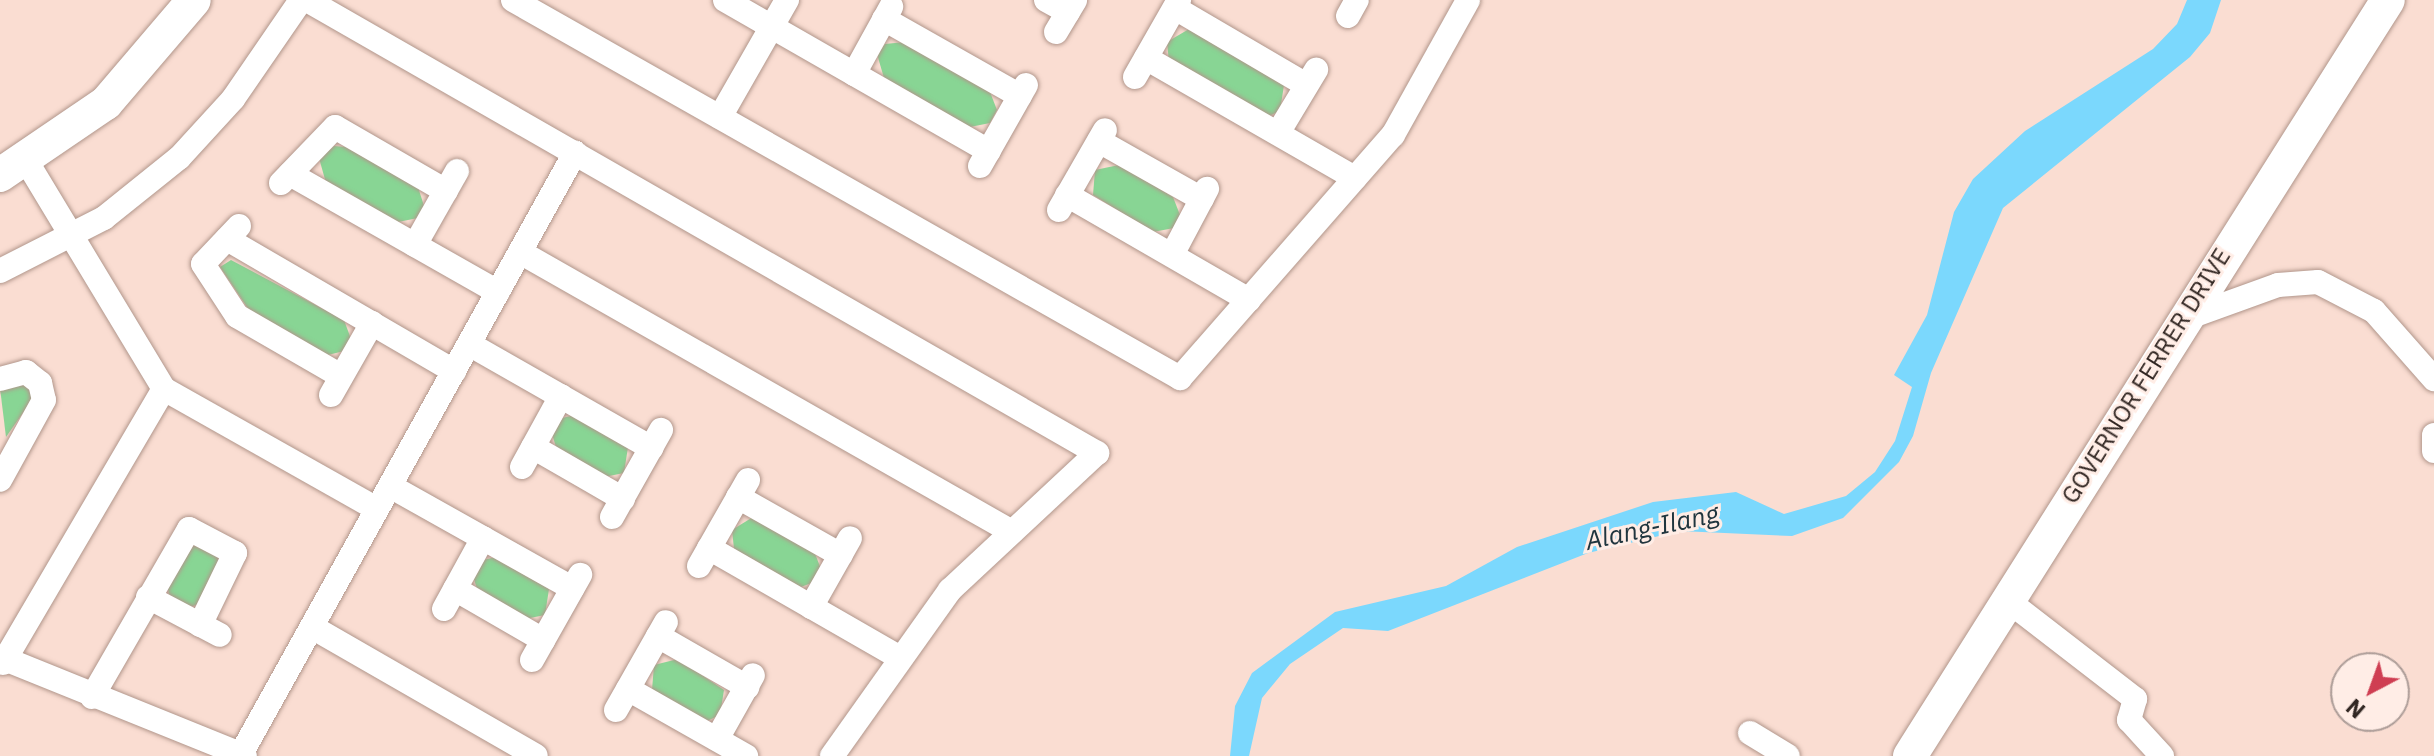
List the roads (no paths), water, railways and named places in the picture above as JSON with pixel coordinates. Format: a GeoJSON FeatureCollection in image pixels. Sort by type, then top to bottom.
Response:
{"type":"FeatureCollection","features":[{"type":"Feature","properties":{"kind":"main road"},"geometry":{"type":"LineString","coordinates":[[13,168],[106,103],[194,0]]}},
{"type":"Feature","properties":{"kind":"main road","name":"GOVERNOR FERRER DRIVE"},"geometry":{"type":"LineString","coordinates":[[1910,756],[2182,320],[2388,0]]}},
{"type":"Feature","properties":{"kind":"street"},"geometry":{"type":"LineString","coordinates":[[0,271],[72,236],[179,158],[233,99],[304,0],[1097,453],[950,590],[897,656],[832,756]]}},
{"type":"Feature","properties":{"kind":"street"},"geometry":{"type":"LineString","coordinates":[[513,0],[1180,378],[1393,135],[1468,0]]}},
{"type":"Feature","properties":{"kind":"street"},"geometry":{"type":"LineString","coordinates":[[725,0],[854,74],[984,158],[1023,90],[887,13],[854,74]]}},
{"type":"Feature","properties":{"kind":"street"},"geometry":{"type":"LineString","coordinates":[[720,117],[787,0]]}},
{"type":"Feature","properties":{"kind":"street"},"geometry":{"type":"LineString","coordinates":[[1278,133],[1311,77],[1177,4],[1141,67],[1278,133],[1355,178]]}},
{"type":"Feature","properties":{"kind":"street"},"geometry":{"type":"LineString","coordinates":[[415,245],[452,181],[335,127],[285,179],[415,245],[498,292]]}},
{"type":"Feature","properties":{"kind":"street"},"geometry":{"type":"LineString","coordinates":[[1172,255],[1205,194],[1102,135],[1063,203],[1172,255],[1249,300]]}},
{"type":"Feature","properties":{"kind":"street"},"geometry":{"type":"LineString","coordinates":[[164,389],[2,660],[243,755],[575,153]]}},
{"type":"Feature","properties":{"kind":"street"},"geometry":{"type":"LineString","coordinates":[[13,168],[72,236],[164,389],[377,509]]}},
{"type":"Feature","properties":{"kind":"street"},"geometry":{"type":"LineString","coordinates":[[372,323],[336,385],[237,316],[203,264],[233,233],[372,323],[454,371]]}},
{"type":"Feature","properties":{"kind":"street"},"geometry":{"type":"LineString","coordinates":[[520,252],[1012,532]]}},
{"type":"Feature","properties":{"kind":"street"},"geometry":{"type":"LineString","coordinates":[[2182,320],[2278,285],[2318,282],[2374,311],[2434,379]]}},
{"type":"Feature","properties":{"kind":"street"},"geometry":{"type":"LineString","coordinates":[[469,344],[561,396],[656,439],[618,508],[528,457],[561,396]]}},
{"type":"Feature","properties":{"kind":"street"},"geometry":{"type":"LineString","coordinates":[[0,379],[26,372],[40,383],[44,400],[2,470]]}},
{"type":"Feature","properties":{"kind":"street"},"geometry":{"type":"LineString","coordinates":[[2434,435],[2434,451]]}},
{"type":"Feature","properties":{"kind":"street"},"geometry":{"type":"LineString","coordinates":[[390,486],[483,538],[577,581],[538,650],[450,599],[483,538]]}},
{"type":"Feature","properties":{"kind":"street"},"geometry":{"type":"LineString","coordinates":[[811,607],[845,547],[743,488],[704,557],[811,607],[897,656]]}},
{"type":"Feature","properties":{"kind":"street"},"geometry":{"type":"LineString","coordinates":[[92,697],[148,597],[183,536],[199,529],[235,553],[210,630],[148,597]]}},
{"type":"Feature","properties":{"kind":"street"},"geometry":{"type":"LineString","coordinates":[[2007,600],[2135,699],[2129,720],[2162,756]]}},
{"type":"Feature","properties":{"kind":"street"},"geometry":{"type":"LineString","coordinates":[[312,627],[536,756]]}},
{"type":"Feature","properties":{"kind":"street"},"geometry":{"type":"LineString","coordinates":[[616,710],[662,629],[751,679],[717,739]]}},
{"type":"Feature","properties":{"kind":"street"},"geometry":{"type":"LineString","coordinates":[[628,689],[746,756]]}},
{"type":"Feature","properties":{"kind":"street"},"geometry":{"type":"LineString","coordinates":[[1750,733],[1788,756]]}},
{"type":"Feature","properties":{"kind":"water","name":"Alang-Ilang"},"geometry":{"type":"Polygon","coordinates":[[[2187,0],[2221,0],[2210,33],[2190,57],[2003,208],[1931,373],[1913,436],[1899,462],[1843,518],[1792,536],[1680,531],[1588,553],[1388,631],[1343,628],[1290,664],[1262,698],[1249,756],[1230,756],[1235,706],[1252,673],[1335,612],[1446,586],[1517,547],[1653,502],[1736,492],[1784,514],[1846,496],[1875,472],[1895,441],[1912,387],[1894,375],[1927,315],[1954,212],[1973,179],[2025,131],[2153,49],[2177,24],[2187,0]]]}}]}
